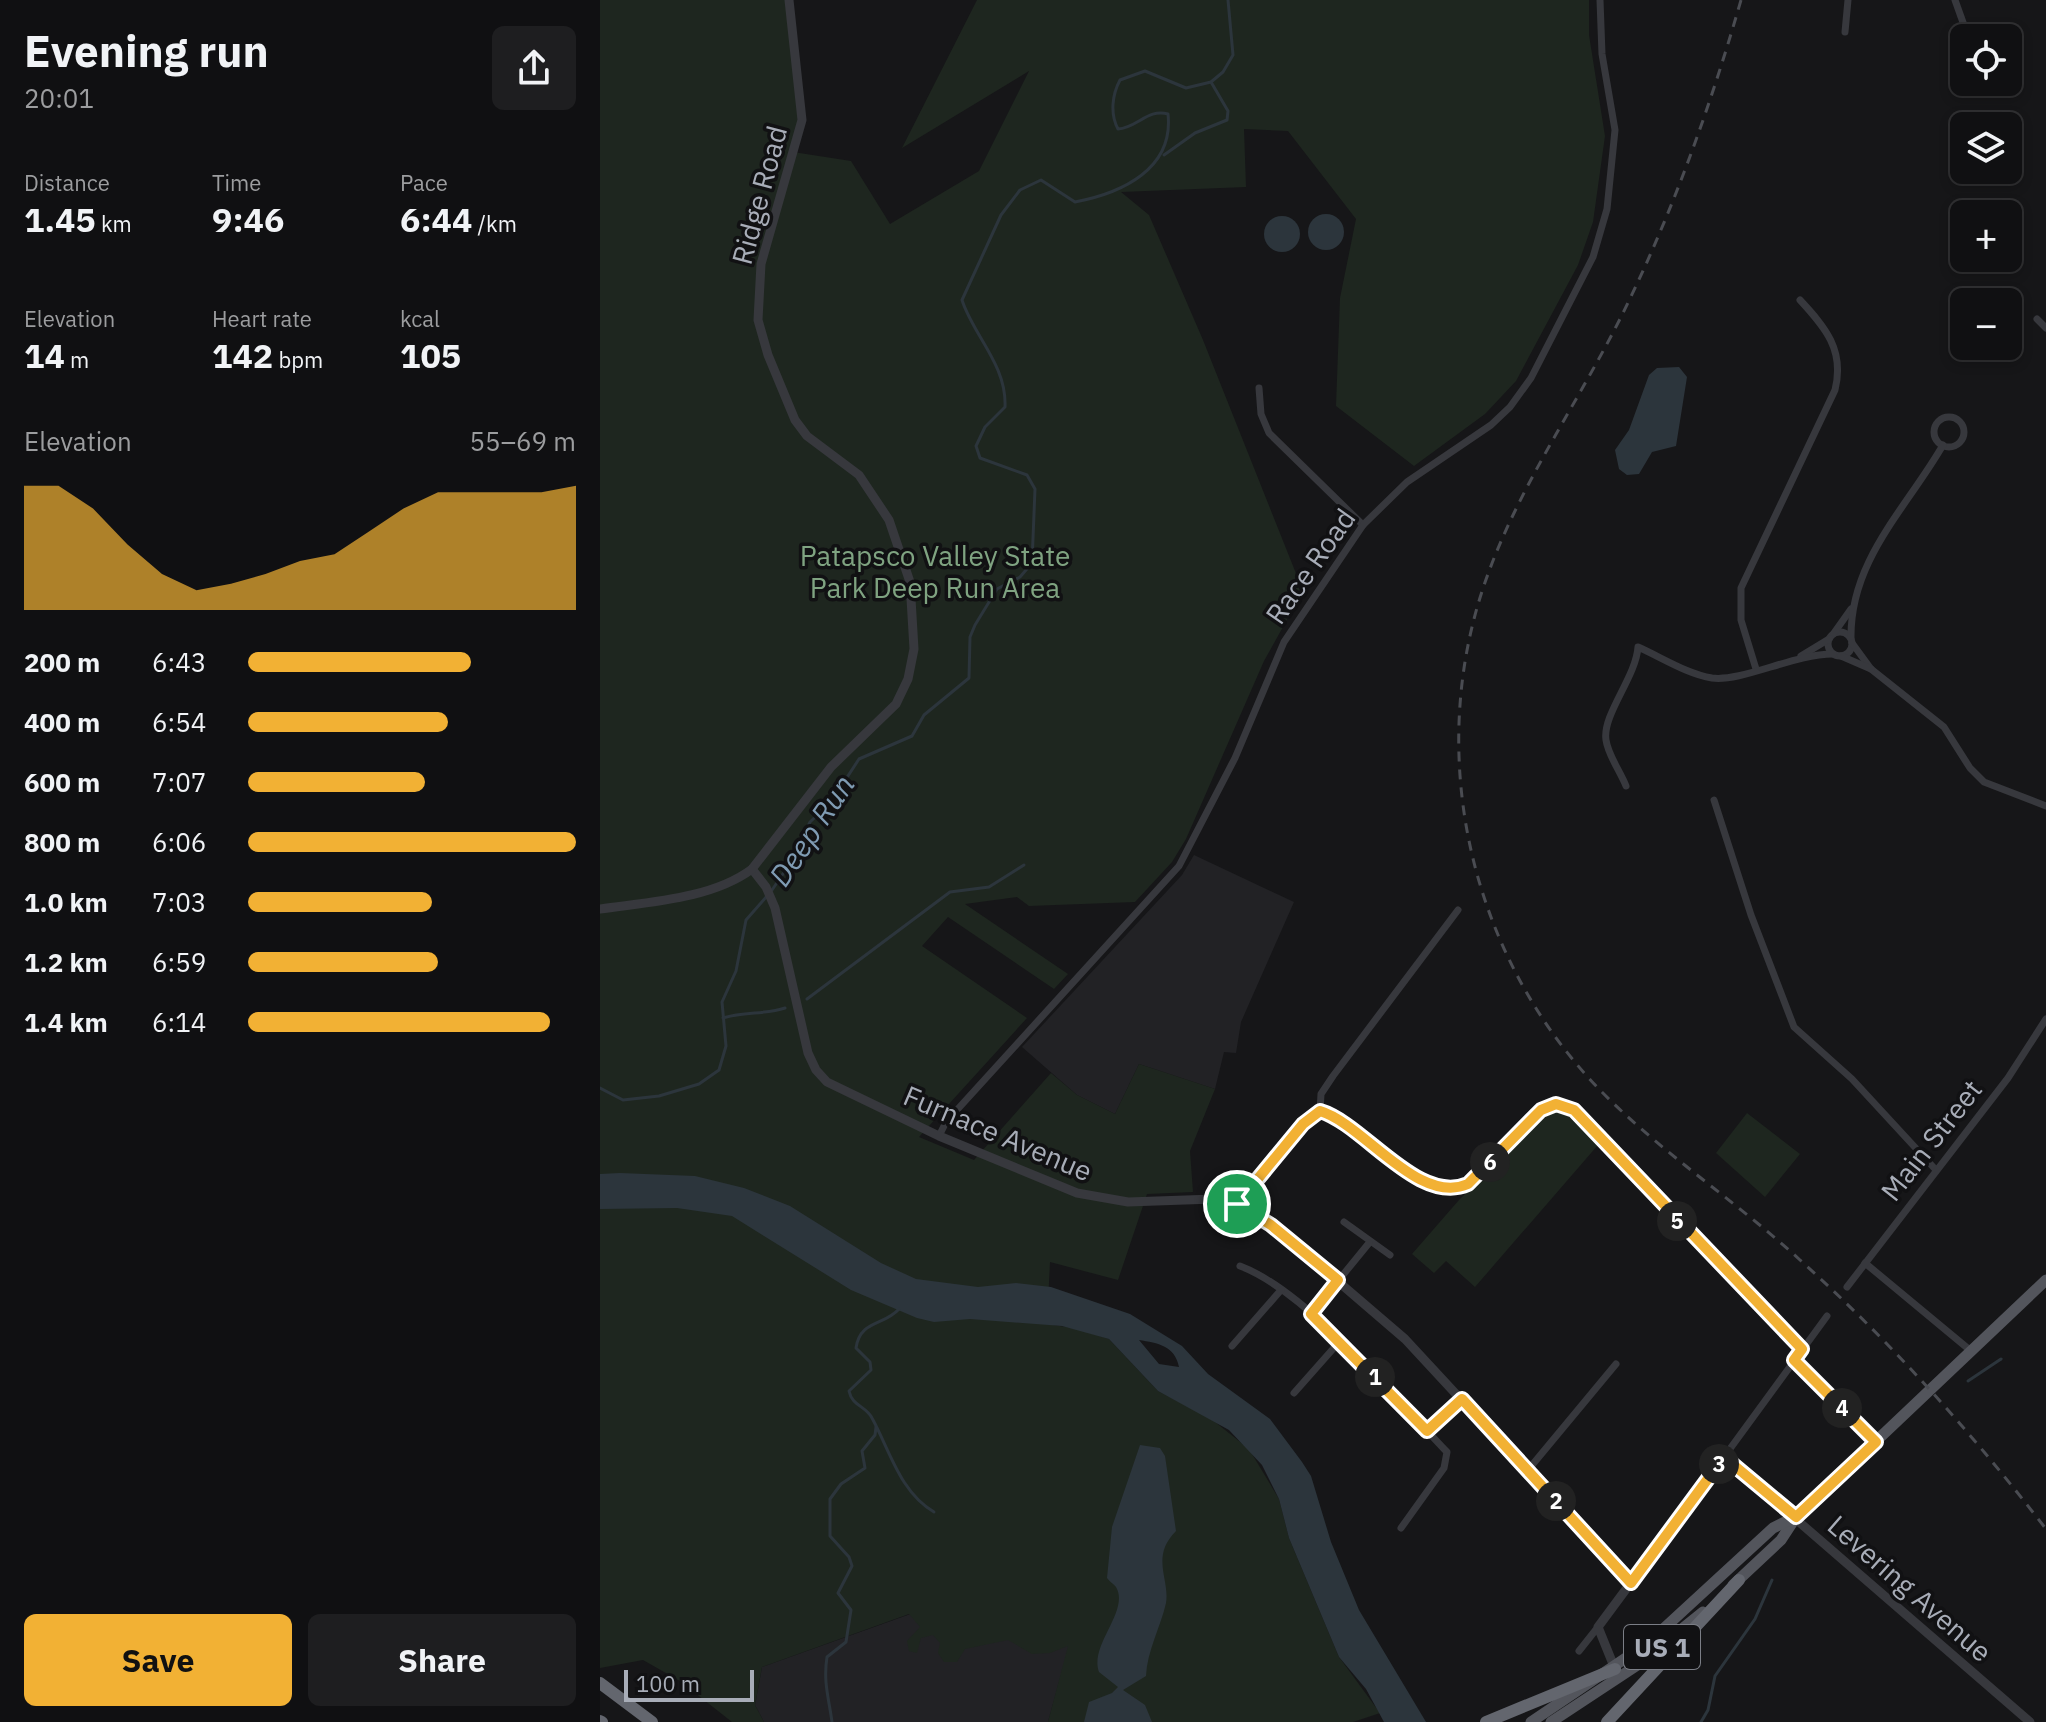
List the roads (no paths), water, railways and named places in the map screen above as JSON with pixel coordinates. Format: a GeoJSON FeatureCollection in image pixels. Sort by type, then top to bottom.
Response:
{"type":"FeatureCollection","features":[{"type":"Feature","properties":{"kind":"highway"},"geometry":{"type":"LineString","coordinates":[[1607,1722],[1657,1672],[1739,1580]]}},
{"type":"Feature","properties":{"kind":"highway"},"geometry":{"type":"LineString","coordinates":[[1486,1722],[1615,1669]]}},
{"type":"Feature","properties":{"kind":"highway"},"geometry":{"type":"LineString","coordinates":[[600,1683],[652,1722]]}},
{"type":"Feature","properties":{"kind":"main road","name":"US 1"},"geometry":{"type":"LineString","coordinates":[[1551,1722],[1636,1666],[1739,1580],[1781,1540],[1796,1517],[2046,1280]]}},
{"type":"Feature","properties":{"kind":"main road","name":"US 1"},"geometry":{"type":"LineString","coordinates":[[1531,1722],[1615,1669],[1693,1605],[1773,1528],[1796,1517]]}},
{"type":"Feature","properties":{"kind":"street","name":"Ridge Road"},"geometry":{"type":"LineString","coordinates":[[752,869],[831,767],[896,704],[908,679],[914,649],[910,582],[889,520],[859,475],[807,436],[795,420],[761,331],[757,298],[761,264],[802,120],[789,0]]}},
{"type":"Feature","properties":{"kind":"street","name":"Race Road"},"geometry":{"type":"LineString","coordinates":[[939,1136],[946,1122],[1179,866],[1235,758],[1284,642],[1363,525],[1407,482],[1478,436],[1510,407],[1531,378],[1593,257],[1604,226],[1615,149],[1613,111],[1602,54],[1600,0]]}},
{"type":"Feature","properties":{"kind":"street"},"geometry":{"type":"LineString","coordinates":[[1845,32],[1848,0]]}},
{"type":"Feature","properties":{"kind":"street"},"geometry":{"type":"LineString","coordinates":[[1955,0],[1964,24]]}},
{"type":"Feature","properties":{"kind":"street"},"geometry":{"type":"LineString","coordinates":[[1756,669],[1741,620],[1741,588],[1835,390],[1839,368],[1834,344],[1800,300]]}},
{"type":"Feature","properties":{"kind":"street"},"geometry":{"type":"LineString","coordinates":[[2037,319],[2046,328]]}},
{"type":"Feature","properties":{"kind":"street"},"geometry":{"type":"LineString","coordinates":[[1259,388],[1261,414],[1269,433],[1363,525]]}},
{"type":"Feature","properties":{"kind":"street"},"geometry":{"type":"LineString","coordinates":[[1953,418],[1960,423],[1963,435],[1953,446],[1943,445],[1935,437],[1934,428],[1941,419],[1953,418]]}},
{"type":"Feature","properties":{"kind":"street"},"geometry":{"type":"LineString","coordinates":[[1871,669],[1837,655],[1828,646],[1830,637],[1851,609],[1878,538],[1913,495],[1943,445]]}},
{"type":"Feature","properties":{"kind":"street"},"geometry":{"type":"LineString","coordinates":[[1626,786],[1608,747],[1605,732],[1637,662],[1638,647],[1709,677],[1731,677],[1801,656],[1837,655],[1850,651],[1851,609]]}},
{"type":"Feature","properties":{"kind":"street"},"geometry":{"type":"LineString","coordinates":[[1801,656],[1842,632],[1871,669],[1944,727],[1984,782],[2046,806]]}},
{"type":"Feature","properties":{"kind":"street"},"geometry":{"type":"LineString","coordinates":[[1714,800],[1747,903],[1791,1022],[1852,1079],[1935,1169]]}},
{"type":"Feature","properties":{"kind":"street","name":"Furnace Avenue"},"geometry":{"type":"LineString","coordinates":[[752,869],[772,901],[808,1053],[816,1070],[837,1088],[939,1136],[1092,1197],[1141,1202],[1204,1198],[1237,1204],[1282,1233],[1413,1347],[1631,1583]]}},
{"type":"Feature","properties":{"kind":"street"},"geometry":{"type":"LineString","coordinates":[[600,909],[728,883],[752,869]]}},
{"type":"Feature","properties":{"kind":"street"},"geometry":{"type":"LineString","coordinates":[[1237,1204],[1303,1124],[1320,1111],[1321,1094],[1333,1076],[1458,910]]}},
{"type":"Feature","properties":{"kind":"street","name":"Main Street"},"geometry":{"type":"LineString","coordinates":[[1847,1287],[2008,1078],[2046,1019]]}},
{"type":"Feature","properties":{"kind":"street"},"geometry":{"type":"LineString","coordinates":[[1320,1111],[1347,1123],[1408,1173],[1452,1188],[1474,1178],[1541,1110],[1556,1104],[1569,1106],[1802,1349]]}},
{"type":"Feature","properties":{"kind":"street"},"geometry":{"type":"LineString","coordinates":[[1344,1222],[1369,1243],[1390,1255]]}},
{"type":"Feature","properties":{"kind":"street"},"geometry":{"type":"LineString","coordinates":[[1311,1314],[1369,1243]]}},
{"type":"Feature","properties":{"kind":"street"},"geometry":{"type":"LineString","coordinates":[[1865,1263],[1971,1351]]}},
{"type":"Feature","properties":{"kind":"street"},"geometry":{"type":"LineString","coordinates":[[1240,1266],[1257,1272],[1311,1314],[1447,1452],[1444,1468],[1401,1528]]}},
{"type":"Feature","properties":{"kind":"street"},"geometry":{"type":"LineString","coordinates":[[1232,1346],[1281,1290]]}},
{"type":"Feature","properties":{"kind":"street"},"geometry":{"type":"LineString","coordinates":[[1579,1651],[1827,1316]]}},
{"type":"Feature","properties":{"kind":"street"},"geometry":{"type":"LineString","coordinates":[[1294,1393],[1340,1341]]}},
{"type":"Feature","properties":{"kind":"street"},"geometry":{"type":"LineString","coordinates":[[1794,1360],[1876,1442]]}},
{"type":"Feature","properties":{"kind":"street"},"geometry":{"type":"LineString","coordinates":[[1528,1470],[1616,1364]]}},
{"type":"Feature","properties":{"kind":"street"},"geometry":{"type":"LineString","coordinates":[[1427,1431],[1462,1399]]}},
{"type":"Feature","properties":{"kind":"street","name":"Levering Avenue"},"geometry":{"type":"LineString","coordinates":[[1724,1457],[2030,1722]]}},
{"type":"Feature","properties":{"kind":"street"},"geometry":{"type":"LineString","coordinates":[[1598,1627],[1615,1669]]}},
{"type":"Feature","properties":{"kind":"waterway","name":"Deep Run"},"geometry":{"type":"LineString","coordinates":[[772,890],[793,859],[810,822],[831,802],[859,759],[912,736],[924,715],[969,678],[970,637],[975,625],[997,589],[1020,577],[1032,563],[1035,489],[1027,475],[980,458],[976,446],[985,427],[1005,407],[1004,392],[1001,377],[962,300],[1001,215],[1020,190],[1041,180],[1075,202],[1127,185],[1154,164],[1163,150],[1168,133],[1168,114],[1154,114],[1118,129],[1113,104],[1120,80],[1145,71],[1186,88],[1211,82],[1223,72],[1233,55],[1228,0]]}},
{"type":"Feature","properties":{"kind":"waterway"},"geometry":{"type":"LineString","coordinates":[[1164,155],[1195,133],[1227,120],[1228,111],[1211,82]]}},
{"type":"Feature","properties":{"kind":"waterway"},"geometry":{"type":"LineString","coordinates":[[807,999],[950,892],[989,887],[1024,865]]}},
{"type":"Feature","properties":{"kind":"waterway","name":"Deep Run"},"geometry":{"type":"LineString","coordinates":[[600,1088],[623,1100],[659,1096],[699,1084],[719,1070],[726,1046],[722,1002],[736,971],[746,920],[767,896]]}},
{"type":"Feature","properties":{"kind":"waterway"},"geometry":{"type":"LineString","coordinates":[[723,1018],[785,1008]]}},
{"type":"Feature","properties":{"kind":"waterway"},"geometry":{"type":"LineString","coordinates":[[899,1309],[862,1332],[856,1348],[870,1362],[871,1370],[849,1391],[853,1400],[872,1418],[912,1494],[934,1512]]}},
{"type":"Feature","properties":{"kind":"waterway"},"geometry":{"type":"LineString","coordinates":[[1968,1381],[2001,1359]]}},
{"type":"Feature","properties":{"kind":"waterway"},"geometry":{"type":"LineString","coordinates":[[832,1722],[826,1682],[827,1657],[846,1642],[851,1610],[838,1593],[852,1566],[849,1557],[830,1536],[830,1499],[841,1484],[865,1468],[862,1451],[875,1435],[876,1427]]}},
{"type":"Feature","properties":{"kind":"waterway"},"geometry":{"type":"LineString","coordinates":[[1701,1722],[1708,1710],[1715,1676],[1755,1619],[1772,1580]]}},
{"type":"Feature","properties":{"kind":"railway"},"geometry":{"type":"LineString","coordinates":[[1741,0],[1703,120],[1657,238],[1622,315],[1517,507],[1488,574],[1469,641],[1460,710],[1460,779],[1470,847],[1490,913],[1518,976],[1554,1035],[1599,1089],[1647,1134],[1775,1238],[1834,1291],[1959,1423],[2046,1529]]}},
{"type":"Feature","properties":{"kind":"park label","name":"Patapsco Valley State Park Deep Run Area"},"geometry":{"type":"Point","coordinates":[935,571]}}]}
